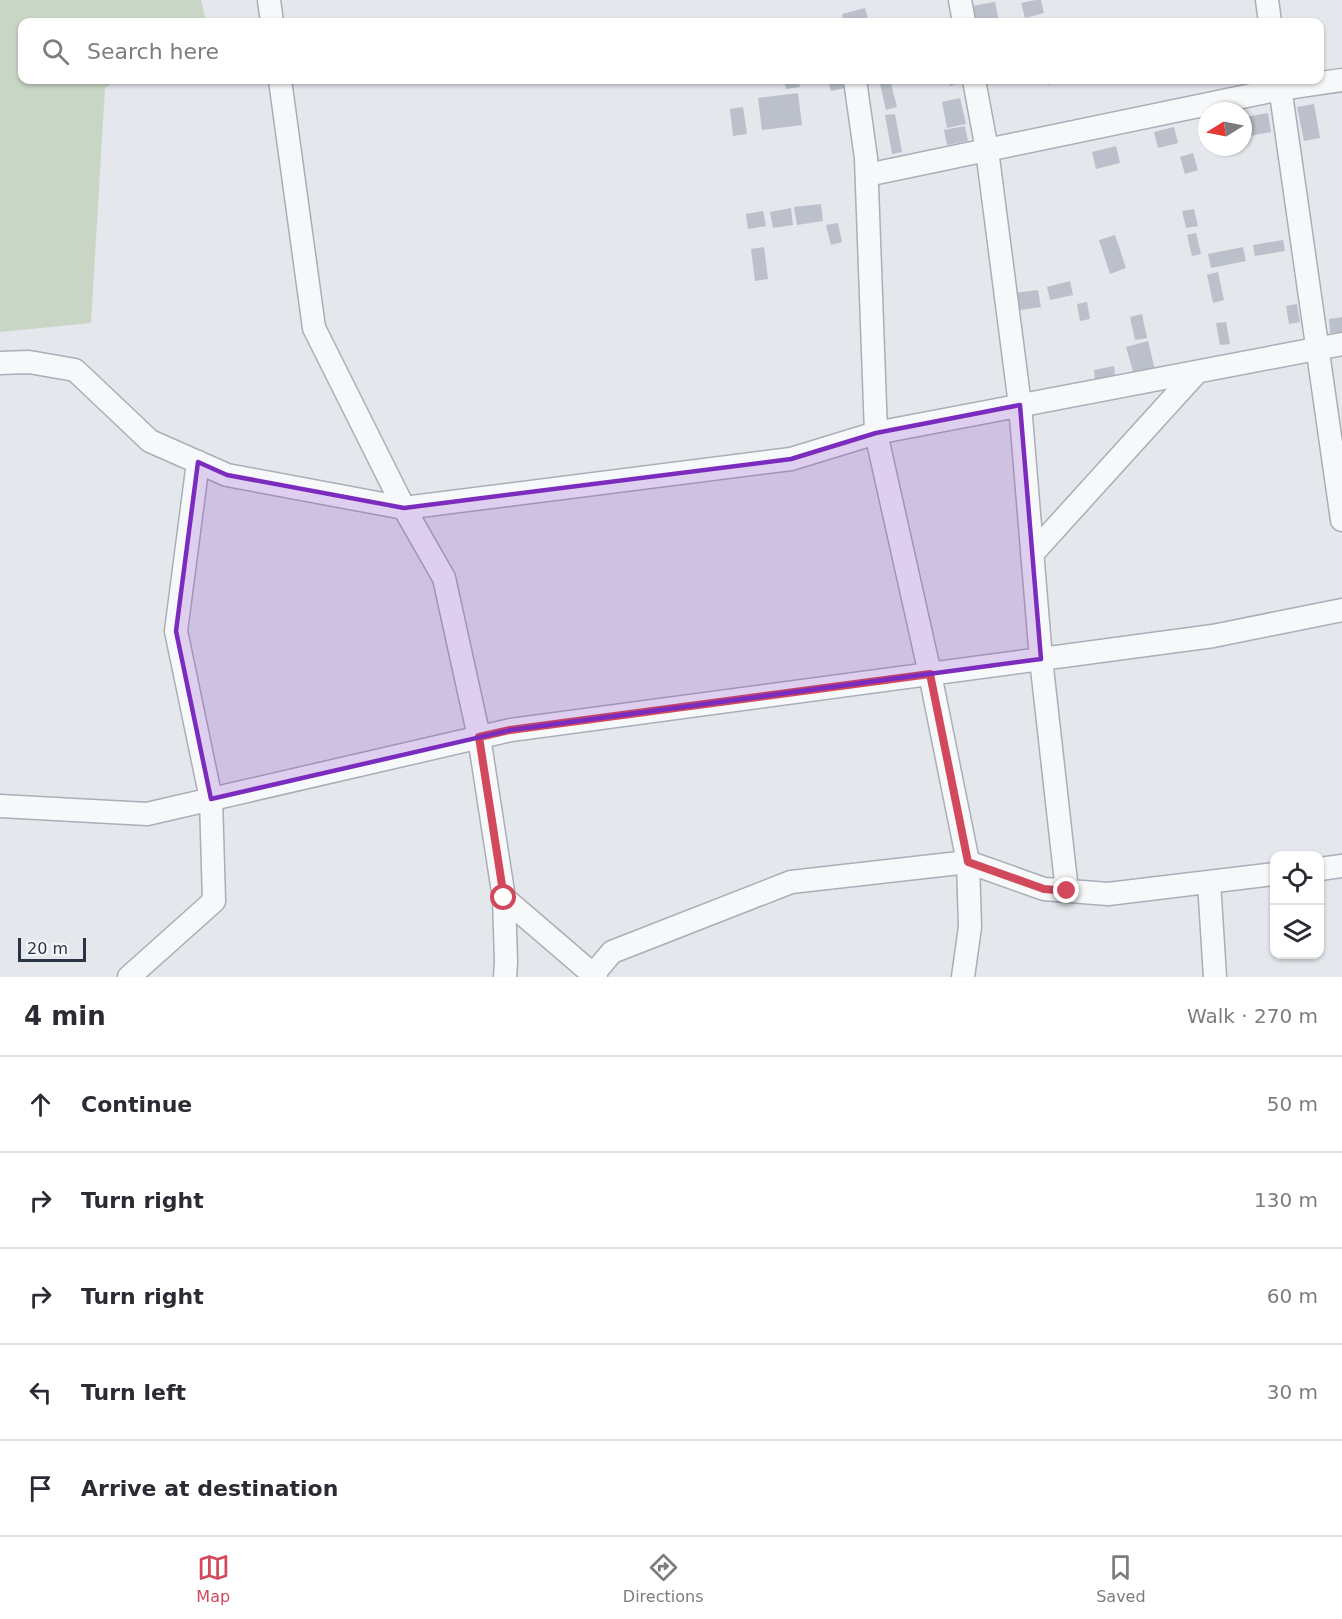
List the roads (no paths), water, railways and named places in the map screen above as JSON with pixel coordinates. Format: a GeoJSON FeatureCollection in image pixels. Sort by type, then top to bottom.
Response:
{"type":"FeatureCollection","features":[{"type":"Feature","properties":{"kind":"street"},"geometry":{"type":"LineString","coordinates":[[271,18],[269,0],[274,0]]}},
{"type":"Feature","properties":{"kind":"street"},"geometry":{"type":"LineString","coordinates":[[960,0],[963,18]]}},
{"type":"Feature","properties":{"kind":"street"},"geometry":{"type":"LineString","coordinates":[[1267,0],[1269,18]]}},
{"type":"Feature","properties":{"kind":"street"},"geometry":{"type":"LineString","coordinates":[[1324,81],[1342,80]]}},
{"type":"Feature","properties":{"kind":"street"},"geometry":{"type":"LineString","coordinates":[[281,84],[314,328],[404,508],[444,578],[479,737],[504,898],[507,962],[504,977]]}},
{"type":"Feature","properties":{"kind":"street"},"geometry":{"type":"LineString","coordinates":[[856,84],[867,175],[876,433],[930,674],[968,862],[970,927],[963,977]]}},
{"type":"Feature","properties":{"kind":"street"},"geometry":{"type":"LineString","coordinates":[[975,84],[987,150],[1020,405],[1041,659],[1067,891]]}},
{"type":"Feature","properties":{"kind":"street"},"geometry":{"type":"LineString","coordinates":[[867,175],[1279,84],[1342,519]]}},
{"type":"Feature","properties":{"kind":"street"},"geometry":{"type":"LineString","coordinates":[[0,363],[29,362],[75,370],[150,441],[227,475],[404,508],[791,459],[876,433],[1342,344]]}},
{"type":"Feature","properties":{"kind":"street"},"geometry":{"type":"LineString","coordinates":[[1032,554],[1197,372]]}},
{"type":"Feature","properties":{"kind":"street"},"geometry":{"type":"LineString","coordinates":[[129,977],[214,901],[211,799],[176,631],[198,462]]}},
{"type":"Feature","properties":{"kind":"street"},"geometry":{"type":"LineString","coordinates":[[0,806],[147,814],[510,730],[1213,636],[1342,610]]}},
{"type":"Feature","properties":{"kind":"street"},"geometry":{"type":"LineString","coordinates":[[504,898],[593,976],[612,952],[791,882],[968,862],[1044,889],[1108,894],[1270,875]]}},
{"type":"Feature","properties":{"kind":"street"},"geometry":{"type":"LineString","coordinates":[[1324,868],[1342,866]]}},
{"type":"Feature","properties":{"kind":"street"},"geometry":{"type":"LineString","coordinates":[[1209,882],[1215,977]]}}]}
